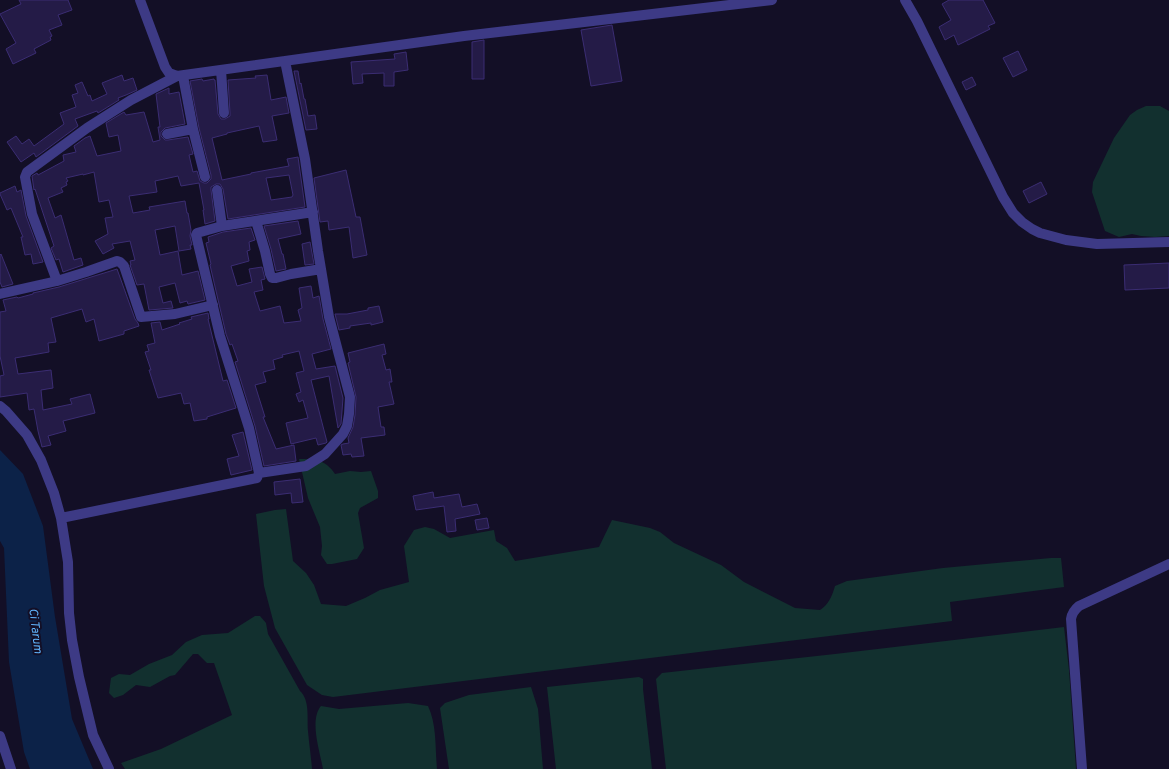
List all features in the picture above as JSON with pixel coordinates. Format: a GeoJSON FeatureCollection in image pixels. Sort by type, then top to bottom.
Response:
{"type":"FeatureCollection","features":[{"type":"Feature","properties":{"kind":"street"},"geometry":{"type":"LineString","coordinates":[[140,0],[165,67],[169,73],[180,76]]}},
{"type":"Feature","properties":{"kind":"street"},"geometry":{"type":"LineString","coordinates":[[57,281],[32,214],[25,176],[27,172],[87,128],[131,100],[180,76],[464,36],[772,0]]}},
{"type":"Feature","properties":{"kind":"street"},"geometry":{"type":"LineString","coordinates":[[905,0],[917,21],[1012,213],[1022,222],[1040,233],[1066,240],[1097,244],[1169,242]]}},
{"type":"Feature","properties":{"kind":"street"},"geometry":{"type":"LineString","coordinates":[[259,473],[306,466],[325,454],[339,439],[347,426],[349,414],[350,397],[329,317],[305,159],[285,61]]}},
{"type":"Feature","properties":{"kind":"street"},"geometry":{"type":"LineString","coordinates":[[221,70],[224,113]]}},
{"type":"Feature","properties":{"kind":"street"},"geometry":{"type":"LineString","coordinates":[[180,76],[206,177]]}},
{"type":"Feature","properties":{"kind":"street"},"geometry":{"type":"LineString","coordinates":[[167,134],[193,129]]}},
{"type":"Feature","properties":{"kind":"street"},"geometry":{"type":"LineString","coordinates":[[217,190],[222,226]]}},
{"type":"Feature","properties":{"kind":"street"},"geometry":{"type":"LineString","coordinates":[[61,518],[257,478],[259,473],[249,428],[220,336],[196,235],[204,230],[222,226],[313,212]]}},
{"type":"Feature","properties":{"kind":"street"},"geometry":{"type":"LineString","coordinates":[[256,221],[272,278],[321,269]]}},
{"type":"Feature","properties":{"kind":"street"},"geometry":{"type":"LineString","coordinates":[[0,294],[57,281],[115,261],[119,261],[124,266],[140,317],[175,314],[213,305]]}},
{"type":"Feature","properties":{"kind":"street"},"geometry":{"type":"LineString","coordinates":[[0,406],[27,435],[41,460],[54,493],[61,518],[68,562],[69,613],[78,677],[93,735],[109,769]]}},
{"type":"Feature","properties":{"kind":"street"},"geometry":{"type":"LineString","coordinates":[[1082,769],[1071,619],[1074,609],[1169,564]]}},
{"type":"Feature","properties":{"kind":"street"},"geometry":{"type":"LineString","coordinates":[[0,736],[2,747],[11,769]]}},
{"type":"Feature","properties":{"kind":"green space"},"geometry":{"type":"Polygon","coordinates":[[[1146,106],[1160,106],[1169,111],[1169,236],[1155,237],[1132,234],[1119,237],[1105,231],[1092,192],[1093,182],[1114,138],[1130,115],[1146,106]]]}},
{"type":"Feature","properties":{"kind":"green space"},"geometry":{"type":"Polygon","coordinates":[[[299,459],[320,461],[332,469],[335,474],[350,471],[371,471],[378,491],[378,498],[360,508],[358,513],[364,548],[357,559],[327,564],[321,555],[322,546],[320,527],[308,498],[299,459]]]}},
{"type":"Feature","properties":{"kind":"green space"},"geometry":{"type":"Polygon","coordinates":[[[286,509],[293,561],[306,573],[314,585],[321,604],[346,606],[380,590],[409,582],[404,546],[414,530],[425,527],[434,529],[450,538],[494,530],[496,541],[507,548],[515,561],[599,547],[612,520],[650,528],[660,532],[674,543],[721,565],[744,582],[795,608],[820,610],[830,600],[835,586],[847,581],[943,568],[1051,558],[1061,558],[1064,587],[950,602],[952,621],[333,697],[322,695],[307,685],[275,628],[264,586],[256,514],[286,509]]]}},
{"type":"Feature","properties":{"kind":"green space"},"geometry":{"type":"Polygon","coordinates":[[[255,616],[260,616],[266,623],[268,634],[307,704],[312,769],[125,769],[121,763],[161,749],[232,715],[214,663],[207,663],[198,654],[193,654],[175,675],[170,676],[150,687],[136,685],[123,695],[114,698],[109,693],[111,678],[119,674],[130,675],[149,664],[172,655],[186,642],[202,635],[228,633],[255,616]]]}},
{"type":"Feature","properties":{"kind":"green space"},"geometry":{"type":"Polygon","coordinates":[[[1064,627],[1069,670],[1076,769],[666,769],[656,679],[662,673],[1064,627]]]}},
{"type":"Feature","properties":{"kind":"green space"},"geometry":{"type":"Polygon","coordinates":[[[639,677],[643,679],[652,769],[556,769],[547,687],[639,677]]]}},
{"type":"Feature","properties":{"kind":"green space"},"geometry":{"type":"Polygon","coordinates":[[[531,687],[538,709],[543,769],[449,769],[440,708],[445,703],[469,695],[531,687]]]}},
{"type":"Feature","properties":{"kind":"green space"},"geometry":{"type":"Polygon","coordinates":[[[408,703],[428,706],[433,721],[437,769],[323,769],[316,736],[316,719],[321,706],[339,709],[408,703]]]}},
{"type":"Feature","properties":{"kind":"water","name":"Ci Tarum"},"geometry":{"type":"Polygon","coordinates":[[[0,450],[23,474],[43,526],[55,617],[72,719],[93,769],[30,769],[24,752],[9,662],[4,548],[0,541],[0,450]]]}},
{"type":"Feature","properties":{"kind":"building"},"geometry":{"type":"Polygon","coordinates":[[[19,0],[68,0],[72,10],[58,15],[62,25],[49,30],[52,36],[50,37],[51,40],[34,49],[36,53],[13,64],[6,49],[16,43],[0,14],[21,4],[19,0]]]}},
{"type":"Feature","properties":{"kind":"building"},"geometry":{"type":"Polygon","coordinates":[[[949,0],[983,0],[995,23],[988,26],[990,29],[958,45],[954,35],[945,40],[939,27],[951,20],[942,4],[949,0]]]}},
{"type":"Feature","properties":{"kind":"building"},"geometry":{"type":"Polygon","coordinates":[[[612,25],[622,81],[591,86],[581,30],[612,25]]]}},
{"type":"Feature","properties":{"kind":"building"},"geometry":{"type":"Polygon","coordinates":[[[484,40],[484,79],[472,79],[472,42],[484,40]]]}},
{"type":"Feature","properties":{"kind":"building"},"geometry":{"type":"Polygon","coordinates":[[[1018,51],[1027,70],[1013,77],[1003,58],[1018,51]]]}},
{"type":"Feature","properties":{"kind":"building"},"geometry":{"type":"Polygon","coordinates":[[[406,52],[408,70],[394,72],[394,86],[384,86],[384,73],[362,74],[363,83],[353,84],[351,62],[395,59],[394,54],[406,52]]]}},
{"type":"Feature","properties":{"kind":"building"},"geometry":{"type":"Polygon","coordinates":[[[294,71],[298,71],[308,116],[315,115],[317,129],[306,130],[294,71]]]}},
{"type":"Feature","properties":{"kind":"building"},"geometry":{"type":"Polygon","coordinates":[[[122,75],[124,81],[133,78],[137,90],[118,98],[119,100],[98,113],[97,111],[75,119],[78,126],[36,157],[34,153],[21,162],[7,142],[16,136],[22,144],[29,139],[34,146],[64,124],[60,113],[76,107],[72,95],[78,93],[75,85],[82,82],[88,96],[90,95],[92,101],[107,94],[102,83],[122,75]]]}},
{"type":"Feature","properties":{"kind":"building"},"geometry":{"type":"Polygon","coordinates":[[[267,75],[271,100],[286,97],[289,113],[272,116],[277,140],[263,142],[259,126],[212,138],[222,180],[289,166],[287,159],[298,157],[305,207],[228,219],[223,189],[220,184],[216,184],[211,187],[215,221],[205,224],[199,183],[181,186],[178,176],[155,181],[157,192],[129,196],[133,213],[150,210],[149,207],[185,201],[191,230],[191,249],[179,251],[175,226],[155,230],[160,255],[178,251],[182,275],[198,271],[205,300],[188,304],[187,301],[180,303],[175,283],[159,287],[163,303],[171,301],[173,308],[149,310],[144,284],[137,285],[130,265],[130,261],[135,260],[130,241],[112,244],[114,248],[103,254],[95,241],[108,234],[105,218],[113,217],[109,200],[99,202],[94,172],[66,178],[68,181],[66,182],[67,185],[61,188],[63,192],[48,198],[55,218],[61,215],[74,260],[81,258],[83,265],[63,272],[59,259],[56,260],[51,248],[54,246],[35,189],[34,190],[32,176],[37,173],[38,175],[64,161],[63,155],[76,152],[74,146],[90,136],[97,156],[121,151],[118,135],[109,137],[106,123],[124,112],[126,115],[144,112],[153,142],[160,140],[156,94],[169,88],[169,94],[179,92],[185,124],[165,128],[161,132],[161,136],[165,140],[188,137],[193,154],[189,155],[193,172],[197,171],[200,181],[207,183],[211,179],[211,175],[199,128],[190,81],[202,79],[203,81],[215,80],[218,114],[221,119],[225,119],[230,116],[228,80],[256,78],[255,76],[267,75]],[[289,175],[266,178],[271,200],[292,197],[293,195],[289,175]]]}},
{"type":"Feature","properties":{"kind":"building"},"geometry":{"type":"Polygon","coordinates":[[[972,77],[976,85],[966,90],[962,82],[972,77]]]}},
{"type":"Feature","properties":{"kind":"building"},"geometry":{"type":"Polygon","coordinates":[[[346,170],[356,217],[360,217],[367,255],[353,258],[349,227],[329,230],[328,221],[320,222],[314,178],[346,170]]]}},
{"type":"Feature","properties":{"kind":"building"},"geometry":{"type":"Polygon","coordinates":[[[1041,182],[1047,194],[1029,203],[1023,191],[1041,182]]]}},
{"type":"Feature","properties":{"kind":"building"},"geometry":{"type":"Polygon","coordinates":[[[15,186],[17,192],[21,190],[26,216],[43,262],[33,264],[31,254],[25,255],[21,237],[23,237],[11,208],[7,210],[0,194],[15,186]]]}},
{"type":"Feature","properties":{"kind":"building"},"geometry":{"type":"Polygon","coordinates":[[[298,221],[301,234],[278,239],[286,269],[276,271],[264,226],[298,221]]]}},
{"type":"Feature","properties":{"kind":"building"},"geometry":{"type":"Polygon","coordinates":[[[251,228],[255,240],[249,242],[250,250],[247,251],[249,261],[231,266],[237,286],[252,282],[249,269],[262,267],[265,279],[261,280],[263,290],[254,292],[260,311],[280,306],[284,323],[301,321],[298,310],[302,308],[299,288],[311,286],[313,298],[319,296],[331,349],[312,354],[316,369],[335,366],[343,398],[341,424],[338,428],[329,376],[311,380],[327,442],[318,445],[316,438],[291,444],[286,423],[308,418],[303,400],[299,402],[296,394],[301,392],[296,373],[304,371],[299,351],[282,355],[283,357],[273,360],[275,369],[263,372],[266,382],[255,385],[265,417],[263,417],[276,449],[294,445],[296,461],[264,466],[255,426],[235,362],[238,361],[232,344],[230,345],[226,334],[206,243],[209,242],[208,237],[223,232],[251,228]]]}},
{"type":"Feature","properties":{"kind":"building"},"geometry":{"type":"Polygon","coordinates":[[[310,242],[314,264],[305,265],[302,244],[310,242]]]}},
{"type":"Feature","properties":{"kind":"building"},"geometry":{"type":"Polygon","coordinates":[[[1,254],[13,284],[2,287],[0,282],[1,254]]]}},
{"type":"Feature","properties":{"kind":"building"},"geometry":{"type":"Polygon","coordinates":[[[1169,263],[1169,288],[1125,290],[1124,265],[1169,263]]]}},
{"type":"Feature","properties":{"kind":"building"},"geometry":{"type":"Polygon","coordinates":[[[117,269],[135,319],[139,326],[124,331],[124,334],[99,341],[94,319],[86,322],[82,309],[51,318],[56,342],[48,343],[49,352],[15,358],[18,374],[51,370],[53,388],[41,390],[43,410],[72,404],[70,399],[90,394],[95,413],[63,421],[66,431],[48,436],[51,445],[42,447],[34,409],[29,410],[27,393],[0,397],[0,376],[4,375],[0,356],[0,312],[6,311],[3,300],[18,298],[59,287],[117,269]]]}},
{"type":"Feature","properties":{"kind":"building"},"geometry":{"type":"Polygon","coordinates":[[[379,306],[383,322],[371,325],[371,323],[350,326],[350,328],[339,330],[335,314],[347,314],[368,310],[368,308],[379,306]]]}},
{"type":"Feature","properties":{"kind":"building"},"geometry":{"type":"Polygon","coordinates":[[[208,313],[208,319],[223,381],[227,380],[236,408],[207,417],[207,419],[194,421],[190,403],[184,404],[181,393],[158,398],[145,352],[149,351],[147,345],[155,343],[151,323],[160,322],[162,330],[192,319],[191,317],[208,313]]]}},
{"type":"Feature","properties":{"kind":"building"},"geometry":{"type":"Polygon","coordinates":[[[384,344],[386,354],[382,355],[386,370],[390,369],[392,382],[389,382],[394,404],[378,407],[381,427],[384,427],[385,435],[361,438],[364,456],[352,457],[351,454],[343,455],[341,445],[349,443],[348,438],[353,427],[356,397],[348,363],[350,362],[348,353],[384,344]]]}},
{"type":"Feature","properties":{"kind":"building"},"geometry":{"type":"Polygon","coordinates":[[[243,432],[252,470],[231,475],[227,459],[239,456],[232,435],[243,432]]]}},
{"type":"Feature","properties":{"kind":"building"},"geometry":{"type":"Polygon","coordinates":[[[300,479],[303,502],[292,503],[291,493],[275,495],[274,482],[300,479]]]}},
{"type":"Feature","properties":{"kind":"building"},"geometry":{"type":"Polygon","coordinates":[[[433,492],[434,498],[459,494],[462,507],[477,504],[480,514],[455,519],[456,531],[447,532],[444,506],[416,510],[413,496],[433,492]]]}},
{"type":"Feature","properties":{"kind":"building"},"geometry":{"type":"Polygon","coordinates":[[[487,518],[489,528],[477,530],[475,520],[487,518]]]}}]}
